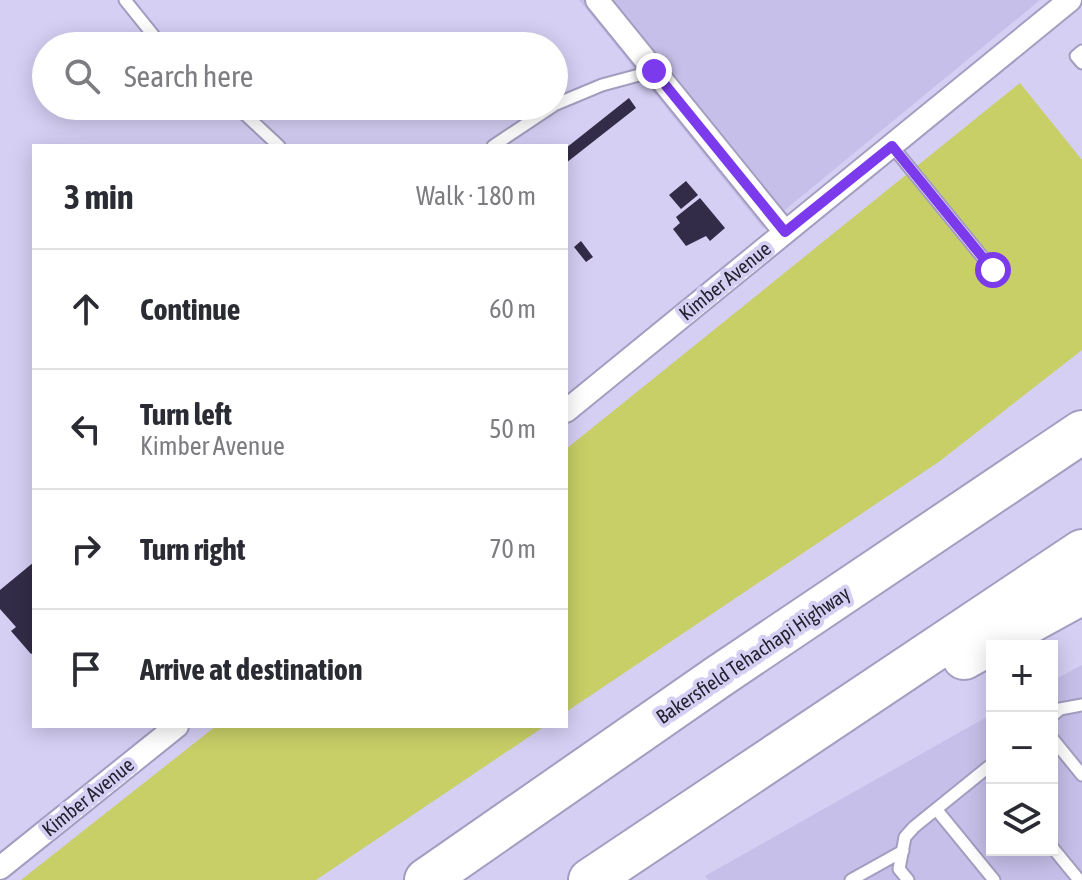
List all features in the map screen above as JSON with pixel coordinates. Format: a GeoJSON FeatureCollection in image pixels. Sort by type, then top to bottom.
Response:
{"type":"FeatureCollection","features":[{"type":"Feature","properties":{"kind":"highway"},"geometry":{"type":"LineString","coordinates":[[718,677],[1082,402]]}},
{"type":"Feature","properties":{"kind":"highway","name":"Bakersfield Tehachapi Highway"},"geometry":{"type":"LineString","coordinates":[[426,880],[718,677],[1082,432]]}},
{"type":"Feature","properties":{"kind":"highway"},"geometry":{"type":"LineString","coordinates":[[590,880],[1082,551]]}},
{"type":"Feature","properties":{"kind":"highway"},"geometry":{"type":"LineString","coordinates":[[761,765],[1082,593]]}},
{"type":"Feature","properties":{"kind":"street"},"geometry":{"type":"LineString","coordinates":[[597,0],[785,232]]}},
{"type":"Feature","properties":{"kind":"street","name":"Kimber Avenue"},"geometry":{"type":"LineString","coordinates":[[568,409],[1070,0]]}},
{"type":"Feature","properties":{"kind":"street","name":"Kimber Avenue"},"geometry":{"type":"LineString","coordinates":[[0,868],[175,728]]}},
{"type":"Feature","properties":{"kind":"lane"},"geometry":{"type":"LineString","coordinates":[[125,0],[151,32]]}},
{"type":"Feature","properties":{"kind":"lane"},"geometry":{"type":"LineString","coordinates":[[1082,51],[1076,56],[1082,63]]}},
{"type":"Feature","properties":{"kind":"lane"},"geometry":{"type":"LineString","coordinates":[[568,100],[602,85],[654,71]]}},
{"type":"Feature","properties":{"kind":"lane"},"geometry":{"type":"LineString","coordinates":[[251,120],[277,144]]}},
{"type":"Feature","properties":{"kind":"lane"},"geometry":{"type":"LineString","coordinates":[[496,144],[532,120]]}},
{"type":"Feature","properties":{"kind":"lane"},"geometry":{"type":"LineString","coordinates":[[892,146],[993,270]]}},
{"type":"Feature","properties":{"kind":"lane"},"geometry":{"type":"LineString","coordinates":[[1057,712],[1082,705]]}},
{"type":"Feature","properties":{"kind":"lane"},"geometry":{"type":"LineString","coordinates":[[1058,745],[1082,775]]}},
{"type":"Feature","properties":{"kind":"lane"},"geometry":{"type":"LineString","coordinates":[[908,880],[899,869],[905,837],[936,809],[986,772]]}},
{"type":"Feature","properties":{"kind":"lane"},"geometry":{"type":"LineString","coordinates":[[936,809],[994,880]]}},
{"type":"Feature","properties":{"kind":"lane"},"geometry":{"type":"LineString","coordinates":[[851,880],[903,851]]}},
{"type":"Feature","properties":{"kind":"lane"},"geometry":{"type":"LineString","coordinates":[[1058,854],[1079,880]]}},
{"type":"Feature","properties":{"kind":"shaded area"},"geometry":{"type":"Polygon","coordinates":[[[579,0],[1040,0],[763,228],[579,0]]]}},
{"type":"Feature","properties":{"kind":"shaded area"},"geometry":{"type":"Polygon","coordinates":[[[1082,665],[1082,880],[708,880],[705,876],[986,717],[986,856],[1058,856],[1058,678],[1082,665]]]}},
{"type":"Feature","properties":{"kind":"green space"},"geometry":{"type":"Polygon","coordinates":[[[1020,83],[1082,160],[1082,350],[940,461],[568,711],[568,447],[1020,83]]]}},
{"type":"Feature","properties":{"kind":"green space"},"geometry":{"type":"Polygon","coordinates":[[[213,728],[542,728],[316,880],[21,880],[213,728]]]}},
{"type":"Feature","properties":{"kind":"building"},"geometry":{"type":"Polygon","coordinates":[[[629,98],[636,108],[568,161],[568,146],[629,98]]]}},
{"type":"Feature","properties":{"kind":"building"},"geometry":{"type":"Polygon","coordinates":[[[686,181],[698,195],[681,209],[669,195],[686,181]]]}},
{"type":"Feature","properties":{"kind":"building"},"geometry":{"type":"Polygon","coordinates":[[[700,198],[725,228],[710,241],[706,236],[686,246],[673,229],[680,223],[676,217],[700,198]]]}},
{"type":"Feature","properties":{"kind":"building"},"geometry":{"type":"Polygon","coordinates":[[[581,241],[593,257],[586,262],[574,247],[581,241]]]}},
{"type":"Feature","properties":{"kind":"building"},"geometry":{"type":"Polygon","coordinates":[[[32,564],[31,654],[11,631],[16,627],[0,609],[0,590],[32,564]]]}},
{"type":"Feature","properties":{"kind":"route"},"geometry":{"type":"LineString","coordinates":[[654,71],[785,232],[892,146],[993,270]]}}]}
